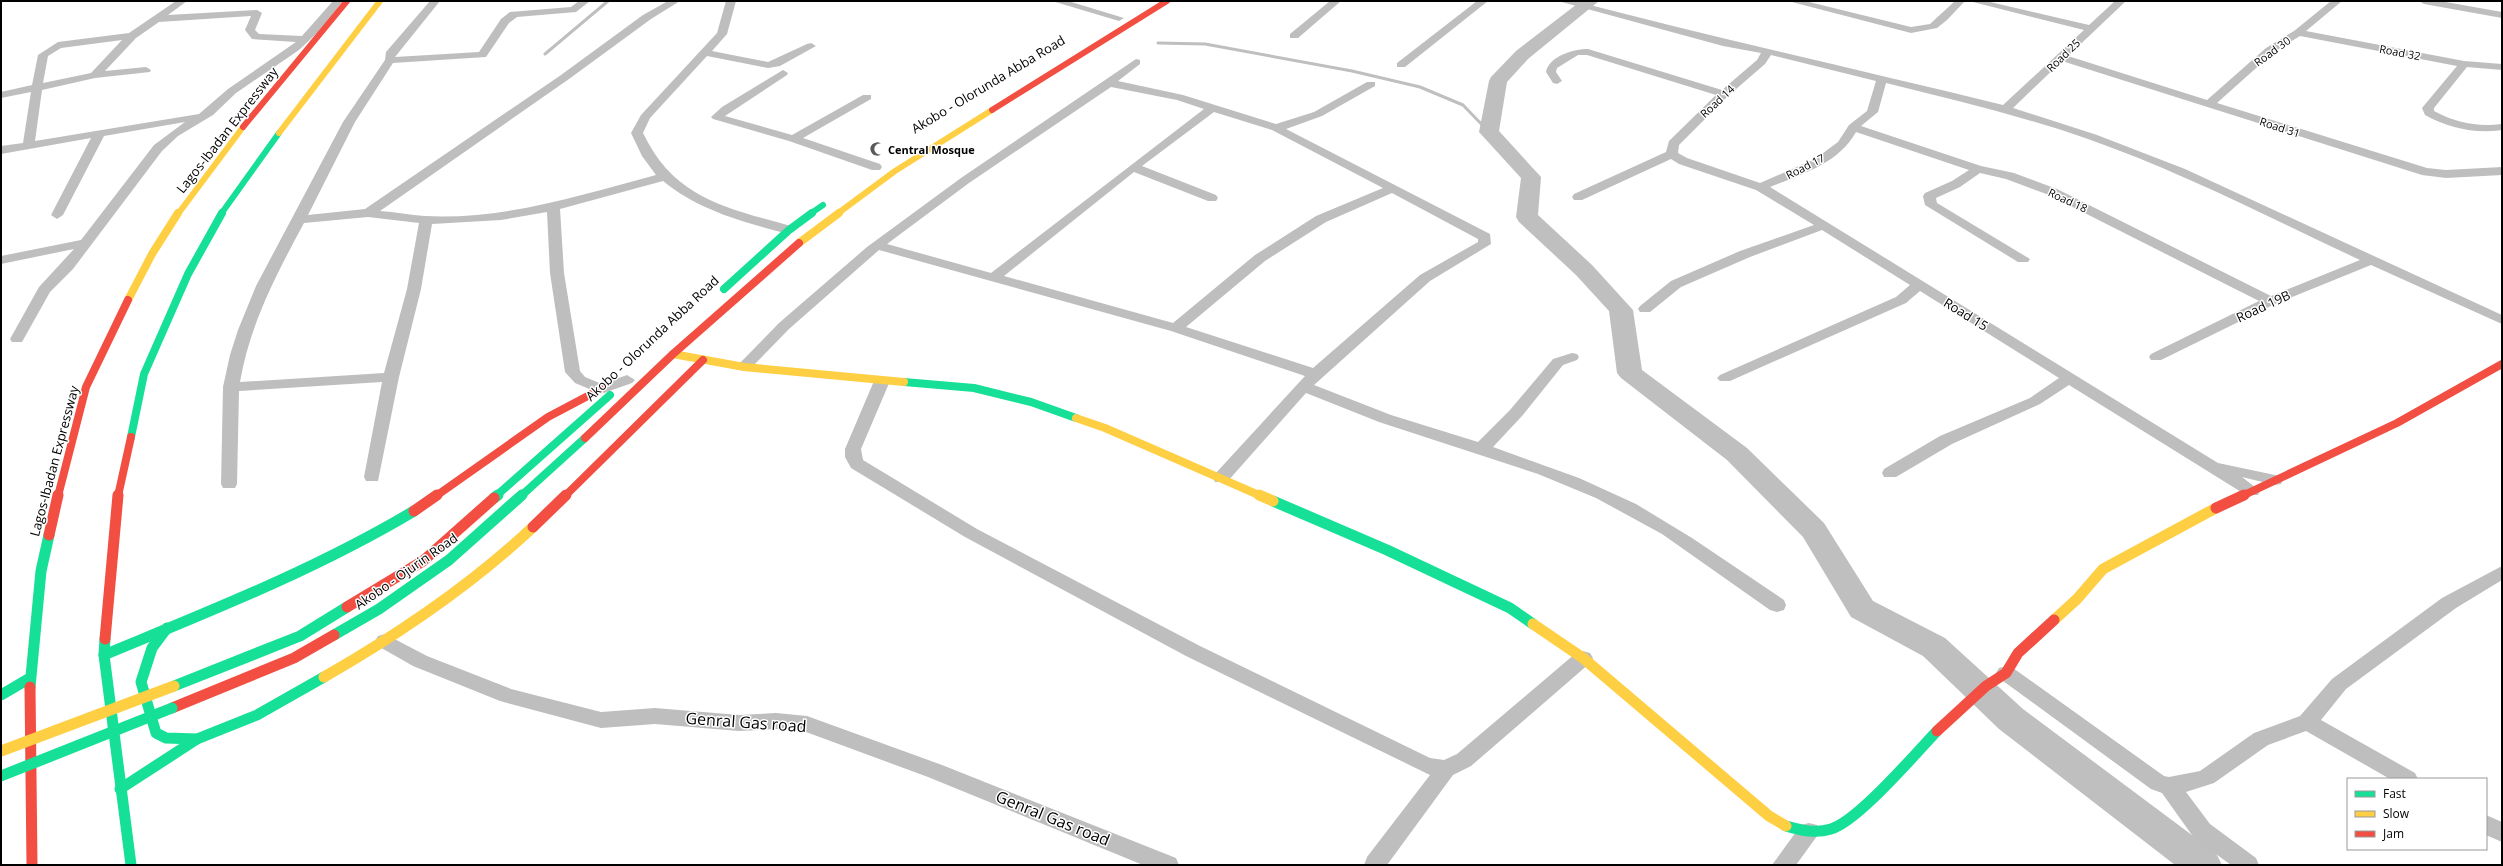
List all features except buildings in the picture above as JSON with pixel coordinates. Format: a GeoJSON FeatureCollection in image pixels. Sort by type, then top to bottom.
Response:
{"type":"FeatureCollection","features":[{"type":"Feature","properties":{"kind":"main road","name":"Lagos-Ibadan Expressway"},"geometry":{"type":"LineString","coordinates":[[32,865],[30,678],[43,560],[64,466],[86,387],[139,278],[186,203],[237,134],[347,1]]}},
{"type":"Feature","properties":{"kind":"main road"},"geometry":{"type":"LineString","coordinates":[[131,865],[120,789],[104,655],[117,500],[144,374],[173,306],[207,239],[239,186],[380,1]]}},
{"type":"Feature","properties":{"kind":"main road","name":"Akobo - Olorunda Abba Road"},"geometry":{"type":"LineString","coordinates":[[673,354],[810,234],[877,184],[1167,1]]}},
{"type":"Feature","properties":{"kind":"main road"},"geometry":{"type":"LineString","coordinates":[[1106,27],[1130,12]]}},
{"type":"Feature","properties":{"kind":"main road"},"geometry":{"type":"LineString","coordinates":[[877,184],[865,178],[879,165]]}},
{"type":"Feature","properties":{"kind":"main road","name":"Akobo - Olorunda Abba Road"},"geometry":{"type":"LineString","coordinates":[[715,297],[789,230],[834,198]]}},
{"type":"Feature","properties":{"kind":"main road"},"geometry":{"type":"LineString","coordinates":[[673,354],[744,367],[882,381],[934,383],[974,388],[1031,402],[1105,428],[1388,550],[1497,600],[1534,622],[1583,658],[1769,816],[1789,828],[1809,832],[1832,829],[1854,816],[1929,738],[1970,701],[2000,677],[2018,653],[2077,599],[2103,569],[2185,523],[2397,423],[2502,364]]}},
{"type":"Feature","properties":{"kind":"main road","name":"Akobo - Ojurin Road"},"geometry":{"type":"LineString","coordinates":[[1,776],[294,658],[379,609],[449,560],[550,472],[673,354]]}},
{"type":"Feature","properties":{"kind":"main road"},"geometry":{"type":"LineString","coordinates":[[120,789],[197,739],[257,715],[358,658],[422,619],[460,592],[519,540],[703,360]]}},
{"type":"Feature","properties":{"kind":"main road","name":"Akobo - Olorunda Abba Road"},"geometry":{"type":"LineString","coordinates":[[1,751],[174,686],[300,636],[423,561],[630,377]]}},
{"type":"Feature","properties":{"kind":"main road"},"geometry":{"type":"LineString","coordinates":[[104,655],[303,570],[366,539],[417,509],[527,431],[576,399],[601,389]]}},
{"type":"Feature","properties":{"kind":"main road"},"geometry":{"type":"LineString","coordinates":[[168,628],[152,648],[141,682],[156,733],[166,738],[197,739]]}},
{"type":"Feature","properties":{"kind":"main road"},"geometry":{"type":"LineString","coordinates":[[1,695],[30,678]]}},
{"type":"Feature","properties":{"kind":"street"},"geometry":{"type":"LineString","coordinates":[[95,75],[132,36],[182,1]]}},
{"type":"Feature","properties":{"kind":"street"},"geometry":{"type":"LineString","coordinates":[[17,339],[44,290],[68,266],[158,148],[174,134],[204,116],[232,91],[305,38],[338,1]]}},
{"type":"Feature","properties":{"kind":"street"},"geometry":{"type":"LineString","coordinates":[[229,484],[231,387],[237,356],[263,286],[299,220],[349,122],[390,60],[390,54],[434,1]]}},
{"type":"Feature","properties":{"kind":"street"},"geometry":{"type":"LineString","coordinates":[[390,60],[482,55],[505,21],[514,14],[571,10],[576,9],[585,1]]}},
{"type":"Feature","properties":{"kind":"street"},"geometry":{"type":"LineString","coordinates":[[368,213],[565,77],[647,17],[675,1]]}},
{"type":"Feature","properties":{"kind":"street"},"geometry":{"type":"LineString","coordinates":[[731,1],[722,34],[707,52],[645,117],[636,133],[642,148],[663,177],[699,201],[789,230]]}},
{"type":"Feature","properties":{"kind":"street"},"geometry":{"type":"LineString","coordinates":[[1057,1],[1119,18]]}},
{"type":"Feature","properties":{"kind":"street"},"geometry":{"type":"LineString","coordinates":[[1294,36],[1336,1]]}},
{"type":"Feature","properties":{"kind":"street"},"geometry":{"type":"LineString","coordinates":[[1401,65],[1483,1]]}},
{"type":"Feature","properties":{"kind":"street"},"geometry":{"type":"LineString","coordinates":[[1563,1],[1727,44],[1768,51],[2005,109],[2142,156],[2502,320]]}},
{"type":"Feature","properties":{"kind":"street"},"geometry":{"type":"LineString","coordinates":[[1793,1],[1911,30],[1925,31],[1935,27],[1960,1]]}},
{"type":"Feature","properties":{"kind":"street"},"geometry":{"type":"LineString","coordinates":[[1974,1],[2091,29]]}},
{"type":"Feature","properties":{"kind":"street","name":"Road 25"},"geometry":{"type":"LineString","coordinates":[[2005,109],[2062,58],[2121,1]]}},
{"type":"Feature","properties":{"kind":"street","name":"Road 30"},"geometry":{"type":"LineString","coordinates":[[2209,104],[2270,50],[2298,33],[2337,1]]}},
{"type":"Feature","properties":{"kind":"street"},"geometry":{"type":"LineString","coordinates":[[2424,1],[2502,15]]}},
{"type":"Feature","properties":{"kind":"street"},"geometry":{"type":"LineString","coordinates":[[157,19],[257,13],[250,30],[256,37],[305,38]]}},
{"type":"Feature","properties":{"kind":"street","name":"Road 32"},"geometry":{"type":"LineString","coordinates":[[2298,33],[2464,64],[2502,67]]}},
{"type":"Feature","properties":{"kind":"street"},"geometry":{"type":"LineString","coordinates":[[29,145],[37,88],[44,55],[50,49],[73,42],[132,36]]}},
{"type":"Feature","properties":{"kind":"street"},"geometry":{"type":"LineString","coordinates":[[707,52],[768,65],[776,64],[811,46]]}},
{"type":"Feature","properties":{"kind":"street","name":"Road 14"},"geometry":{"type":"LineString","coordinates":[[1672,154],[1673,144],[1724,94],[1761,62],[1768,51]]}},
{"type":"Feature","properties":{"kind":"street"},"geometry":{"type":"LineString","coordinates":[[1558,81],[1551,72],[1552,67],[1576,52],[1588,52],[1724,94]]}},
{"type":"Feature","properties":{"kind":"street","name":"Road 31"},"geometry":{"type":"LineString","coordinates":[[2062,58],[2426,172],[2446,174],[2502,171]]}},
{"type":"Feature","properties":{"kind":"street"},"geometry":{"type":"LineString","coordinates":[[744,367],[775,333],[815,295],[878,246],[993,162],[1109,83],[1136,62]]}},
{"type":"Feature","properties":{"kind":"street"},"geometry":{"type":"LineString","coordinates":[[2464,64],[2428,108],[2429,113],[2442,120],[2485,130],[2502,127]]}},
{"type":"Feature","properties":{"kind":"street"},"geometry":{"type":"LineString","coordinates":[[1,95],[95,75],[146,70]]}},
{"type":"Feature","properties":{"kind":"street"},"geometry":{"type":"LineString","coordinates":[[783,73],[726,109],[717,117],[879,165]]}},
{"type":"Feature","properties":{"kind":"street","name":"Road 17"},"geometry":{"type":"LineString","coordinates":[[1760,187],[1819,162],[1842,144],[1853,127],[1872,112],[1882,80]]}},
{"type":"Feature","properties":{"kind":"street"},"geometry":{"type":"LineString","coordinates":[[1109,83],[1179,97],[1276,128],[1485,237],[1484,244],[1425,278],[1315,374],[1221,478]]}},
{"type":"Feature","properties":{"kind":"street"},"geometry":{"type":"LineString","coordinates":[[1276,128],[1318,114],[1370,84]]}},
{"type":"Feature","properties":{"kind":"street"},"geometry":{"type":"LineString","coordinates":[[793,139],[867,97]]}},
{"type":"Feature","properties":{"kind":"street"},"geometry":{"type":"LineString","coordinates":[[994,277],[1133,167],[1212,108]]}},
{"type":"Feature","properties":{"kind":"street"},"geometry":{"type":"LineString","coordinates":[[1,150],[204,116]]}},
{"type":"Feature","properties":{"kind":"street","name":"Road 18"},"geometry":{"type":"LineString","coordinates":[[1853,127],[1978,169],[2010,176],[2053,192],[2270,301]]}},
{"type":"Feature","properties":{"kind":"street"},"geometry":{"type":"LineString","coordinates":[[57,215],[100,133]]}},
{"type":"Feature","properties":{"kind":"street"},"geometry":{"type":"LineString","coordinates":[[1578,197],[1672,154]]}},
{"type":"Feature","properties":{"kind":"street","name":"Road 15"},"geometry":{"type":"LineString","coordinates":[[1672,154],[1683,161],[1760,187],[2252,491]]}},
{"type":"Feature","properties":{"kind":"street"},"geometry":{"type":"LineString","coordinates":[[1133,167],[1212,198]]}},
{"type":"Feature","properties":{"kind":"street"},"geometry":{"type":"LineString","coordinates":[[1978,169],[1956,184],[1929,196],[1931,205],[2023,259]]}},
{"type":"Feature","properties":{"kind":"street"},"geometry":{"type":"LineString","coordinates":[[299,220],[368,213],[426,220],[485,217],[553,208],[663,177]]}},
{"type":"Feature","properties":{"kind":"street"},"geometry":{"type":"LineString","coordinates":[[1176,328],[1260,258],[1321,219],[1392,189]]}},
{"type":"Feature","properties":{"kind":"street"},"geometry":{"type":"LineString","coordinates":[[553,208],[557,273],[570,363],[573,372],[580,380],[601,389],[630,377]]}},
{"type":"Feature","properties":{"kind":"street"},"geometry":{"type":"LineString","coordinates":[[372,477],[391,377],[414,289],[426,220]]}},
{"type":"Feature","properties":{"kind":"street"},"geometry":{"type":"LineString","coordinates":[[1645,309],[1676,284],[1745,254],[1822,226]]}},
{"type":"Feature","properties":{"kind":"street"},"geometry":{"type":"LineString","coordinates":[[1,260],[85,243]]}},
{"type":"Feature","properties":{"kind":"street"},"geometry":{"type":"LineString","coordinates":[[878,246],[1176,328],[1315,374]]}},
{"type":"Feature","properties":{"kind":"street","name":"Road 19B"},"geometry":{"type":"LineString","coordinates":[[2156,357],[2270,301],[2371,260]]}},
{"type":"Feature","properties":{"kind":"street"},"geometry":{"type":"LineString","coordinates":[[1724,378],[1901,300],[1919,285]]}},
{"type":"Feature","properties":{"kind":"street"},"geometry":{"type":"LineString","coordinates":[[1482,448],[1516,413],[1558,362],[1572,357]]}},
{"type":"Feature","properties":{"kind":"street"},"geometry":{"type":"LineString","coordinates":[[231,387],[323,383],[391,377]]}},
{"type":"Feature","properties":{"kind":"street"},"geometry":{"type":"LineString","coordinates":[[1890,473],[1946,440],[2035,401],[2069,378]]}},
{"type":"Feature","properties":{"kind":"street"},"geometry":{"type":"LineString","coordinates":[[882,381],[853,448],[853,457],[857,464],[971,533],[1193,651],[1426,766],[1446,769]]}},
{"type":"Feature","properties":{"kind":"street"},"geometry":{"type":"LineString","coordinates":[[1303,386],[1395,421],[1482,448],[1572,481],[1630,508],[1706,555],[1776,605]]}},
{"type":"Feature","properties":{"kind":"street"},"geometry":{"type":"LineString","coordinates":[[2205,463],[2275,480]]}},
{"type":"Feature","properties":{"kind":"street"},"geometry":{"type":"LineString","coordinates":[[2000,677],[2158,783],[2169,786],[2189,783],[2207,777],[2262,739],[2307,722],[2339,684],[2449,602],[2502,572]]}},
{"type":"Feature","properties":{"kind":"street","name":"Genral Gas road"},"geometry":{"type":"LineString","coordinates":[[385,641],[420,661],[507,696],[601,720],[655,716],[739,722],[776,721],[807,724],[942,773],[1168,865]]}},
{"type":"Feature","properties":{"kind":"street"},"geometry":{"type":"LineString","coordinates":[[1375,864],[1446,769],[1464,760],[1583,658]]}},
{"type":"Feature","properties":{"kind":"street"},"geometry":{"type":"LineString","coordinates":[[2307,722],[2406,778]]}},
{"type":"Feature","properties":{"kind":"street"},"geometry":{"type":"LineString","coordinates":[[2169,786],[2202,831],[2248,865]]}},
{"type":"Feature","properties":{"kind":"street"},"geometry":{"type":"LineString","coordinates":[[2487,825],[2502,833]]}},
{"type":"Feature","properties":{"kind":"street"},"geometry":{"type":"LineString","coordinates":[[1783,865],[1809,832]]}},
{"type":"Feature","properties":{"kind":"waterway"},"geometry":{"type":"LineString","coordinates":[[545,54],[608,1]]}},
{"type":"Feature","properties":{"kind":"waterway"},"geometry":{"type":"LineString","coordinates":[[1591,1],[1522,55],[1498,81],[1489,132],[1531,177],[1527,217],[1584,270],[1621,310],[1630,373],[1737,454],[1814,530],[1862,609],[1934,647],[2011,719],[2203,865]]}},
{"type":"Feature","properties":{"kind":"waterway"},"geometry":{"type":"LineString","coordinates":[[1158,43],[1205,44],[1352,71],[1420,87],[1463,105],[1489,132]]}},
{"type":"Feature","properties":{"kind":"traffic: fast"},"geometry":{"type":"LineString","coordinates":[[131,437],[144,374],[188,274],[222,213],[279,133]]}},
{"type":"Feature","properties":{"kind":"traffic: fast"},"geometry":{"type":"LineString","coordinates":[[724,289],[789,230],[823,205]]}},
{"type":"Feature","properties":{"kind":"traffic: fast"},"geometry":{"type":"LineString","coordinates":[[904,382],[974,388],[1031,402],[1076,418]]}},
{"type":"Feature","properties":{"kind":"traffic: fast"},"geometry":{"type":"LineString","coordinates":[[494,498],[610,395]]}},
{"type":"Feature","properties":{"kind":"traffic: fast"},"geometry":{"type":"LineString","coordinates":[[334,635],[379,609],[449,560],[585,438]]}},
{"type":"Feature","properties":{"kind":"traffic: fast"},"geometry":{"type":"LineString","coordinates":[[1273,501],[1387,550],[1510,608],[1533,624]]}},
{"type":"Feature","properties":{"kind":"traffic: fast"},"geometry":{"type":"LineString","coordinates":[[104,655],[301,572],[377,533],[414,511]]}},
{"type":"Feature","properties":{"kind":"traffic: fast"},"geometry":{"type":"LineString","coordinates":[[30,687],[41,571],[49,535]]}},
{"type":"Feature","properties":{"kind":"traffic: fast"},"geometry":{"type":"LineString","coordinates":[[174,686],[300,636],[347,607]]}},
{"type":"Feature","properties":{"kind":"traffic: fast"},"geometry":{"type":"LineString","coordinates":[[167,628],[152,648],[141,682],[156,733],[166,738],[197,739]]}},
{"type":"Feature","properties":{"kind":"traffic: fast"},"geometry":{"type":"LineString","coordinates":[[105,639],[104,655],[131,865]]}},
{"type":"Feature","properties":{"kind":"traffic: fast"},"geometry":{"type":"LineString","coordinates":[[120,789],[197,739],[257,715],[324,677]]}},
{"type":"Feature","properties":{"kind":"traffic: fast"},"geometry":{"type":"LineString","coordinates":[[1,695],[30,678]]}},
{"type":"Feature","properties":{"kind":"traffic: fast"},"geometry":{"type":"LineString","coordinates":[[1,776],[172,708]]}},
{"type":"Feature","properties":{"kind":"traffic: fast"},"geometry":{"type":"LineString","coordinates":[[1786,826],[1809,832],[1832,829],[1854,817],[1937,731]]}},
{"type":"Feature","properties":{"kind":"traffic: slow"},"geometry":{"type":"LineString","coordinates":[[279,133],[380,1]]}},
{"type":"Feature","properties":{"kind":"traffic: slow"},"geometry":{"type":"LineString","coordinates":[[799,243],[895,171],[992,110]]}},
{"type":"Feature","properties":{"kind":"traffic: slow"},"geometry":{"type":"LineString","coordinates":[[128,300],[152,254],[180,210],[243,127]]}},
{"type":"Feature","properties":{"kind":"traffic: slow"},"geometry":{"type":"LineString","coordinates":[[673,354],[744,367],[904,382]]}},
{"type":"Feature","properties":{"kind":"traffic: slow"},"geometry":{"type":"LineString","coordinates":[[1076,418],[1105,428],[1273,501]]}},
{"type":"Feature","properties":{"kind":"traffic: slow"},"geometry":{"type":"LineString","coordinates":[[2054,620],[2077,599],[2103,569],[2185,523],[2216,508]]}},
{"type":"Feature","properties":{"kind":"traffic: slow"},"geometry":{"type":"LineString","coordinates":[[324,677],[380,644],[434,609],[485,570],[533,527]]}},
{"type":"Feature","properties":{"kind":"traffic: slow"},"geometry":{"type":"LineString","coordinates":[[1533,624],[1583,658],[1769,816],[1786,826]]}},
{"type":"Feature","properties":{"kind":"traffic: slow"},"geometry":{"type":"LineString","coordinates":[[1,751],[174,686]]}},
{"type":"Feature","properties":{"kind":"traffic: jam"},"geometry":{"type":"LineString","coordinates":[[243,127],[347,1]]}},
{"type":"Feature","properties":{"kind":"traffic: jam"},"geometry":{"type":"LineString","coordinates":[[992,110],[1167,1]]}},
{"type":"Feature","properties":{"kind":"traffic: jam"},"geometry":{"type":"LineString","coordinates":[[585,438],[673,354],[799,243]]}},
{"type":"Feature","properties":{"kind":"traffic: jam"},"geometry":{"type":"LineString","coordinates":[[49,535],[64,466],[86,387],[128,300]]}},
{"type":"Feature","properties":{"kind":"traffic: jam"},"geometry":{"type":"LineString","coordinates":[[533,527],[703,360]]}},
{"type":"Feature","properties":{"kind":"traffic: jam"},"geometry":{"type":"LineString","coordinates":[[2216,508],[2397,423],[2502,364]]}},
{"type":"Feature","properties":{"kind":"traffic: jam"},"geometry":{"type":"LineString","coordinates":[[414,511],[548,417],[601,389]]}},
{"type":"Feature","properties":{"kind":"traffic: jam"},"geometry":{"type":"LineString","coordinates":[[105,639],[117,500],[131,437]]}},
{"type":"Feature","properties":{"kind":"traffic: jam"},"geometry":{"type":"LineString","coordinates":[[347,607],[423,561],[494,498]]}},
{"type":"Feature","properties":{"kind":"traffic: jam"},"geometry":{"type":"LineString","coordinates":[[1937,731],[1986,686],[2006,673],[2018,653],[2054,620]]}},
{"type":"Feature","properties":{"kind":"traffic: jam"},"geometry":{"type":"LineString","coordinates":[[172,708],[294,658],[334,635]]}},
{"type":"Feature","properties":{"kind":"traffic: jam"},"geometry":{"type":"LineString","coordinates":[[30,687],[32,865]]}},
{"type":"Feature","properties":{"kind":"place","name":"Central Mosque"},"geometry":{"type":"Point","coordinates":[877,149]}}]}
